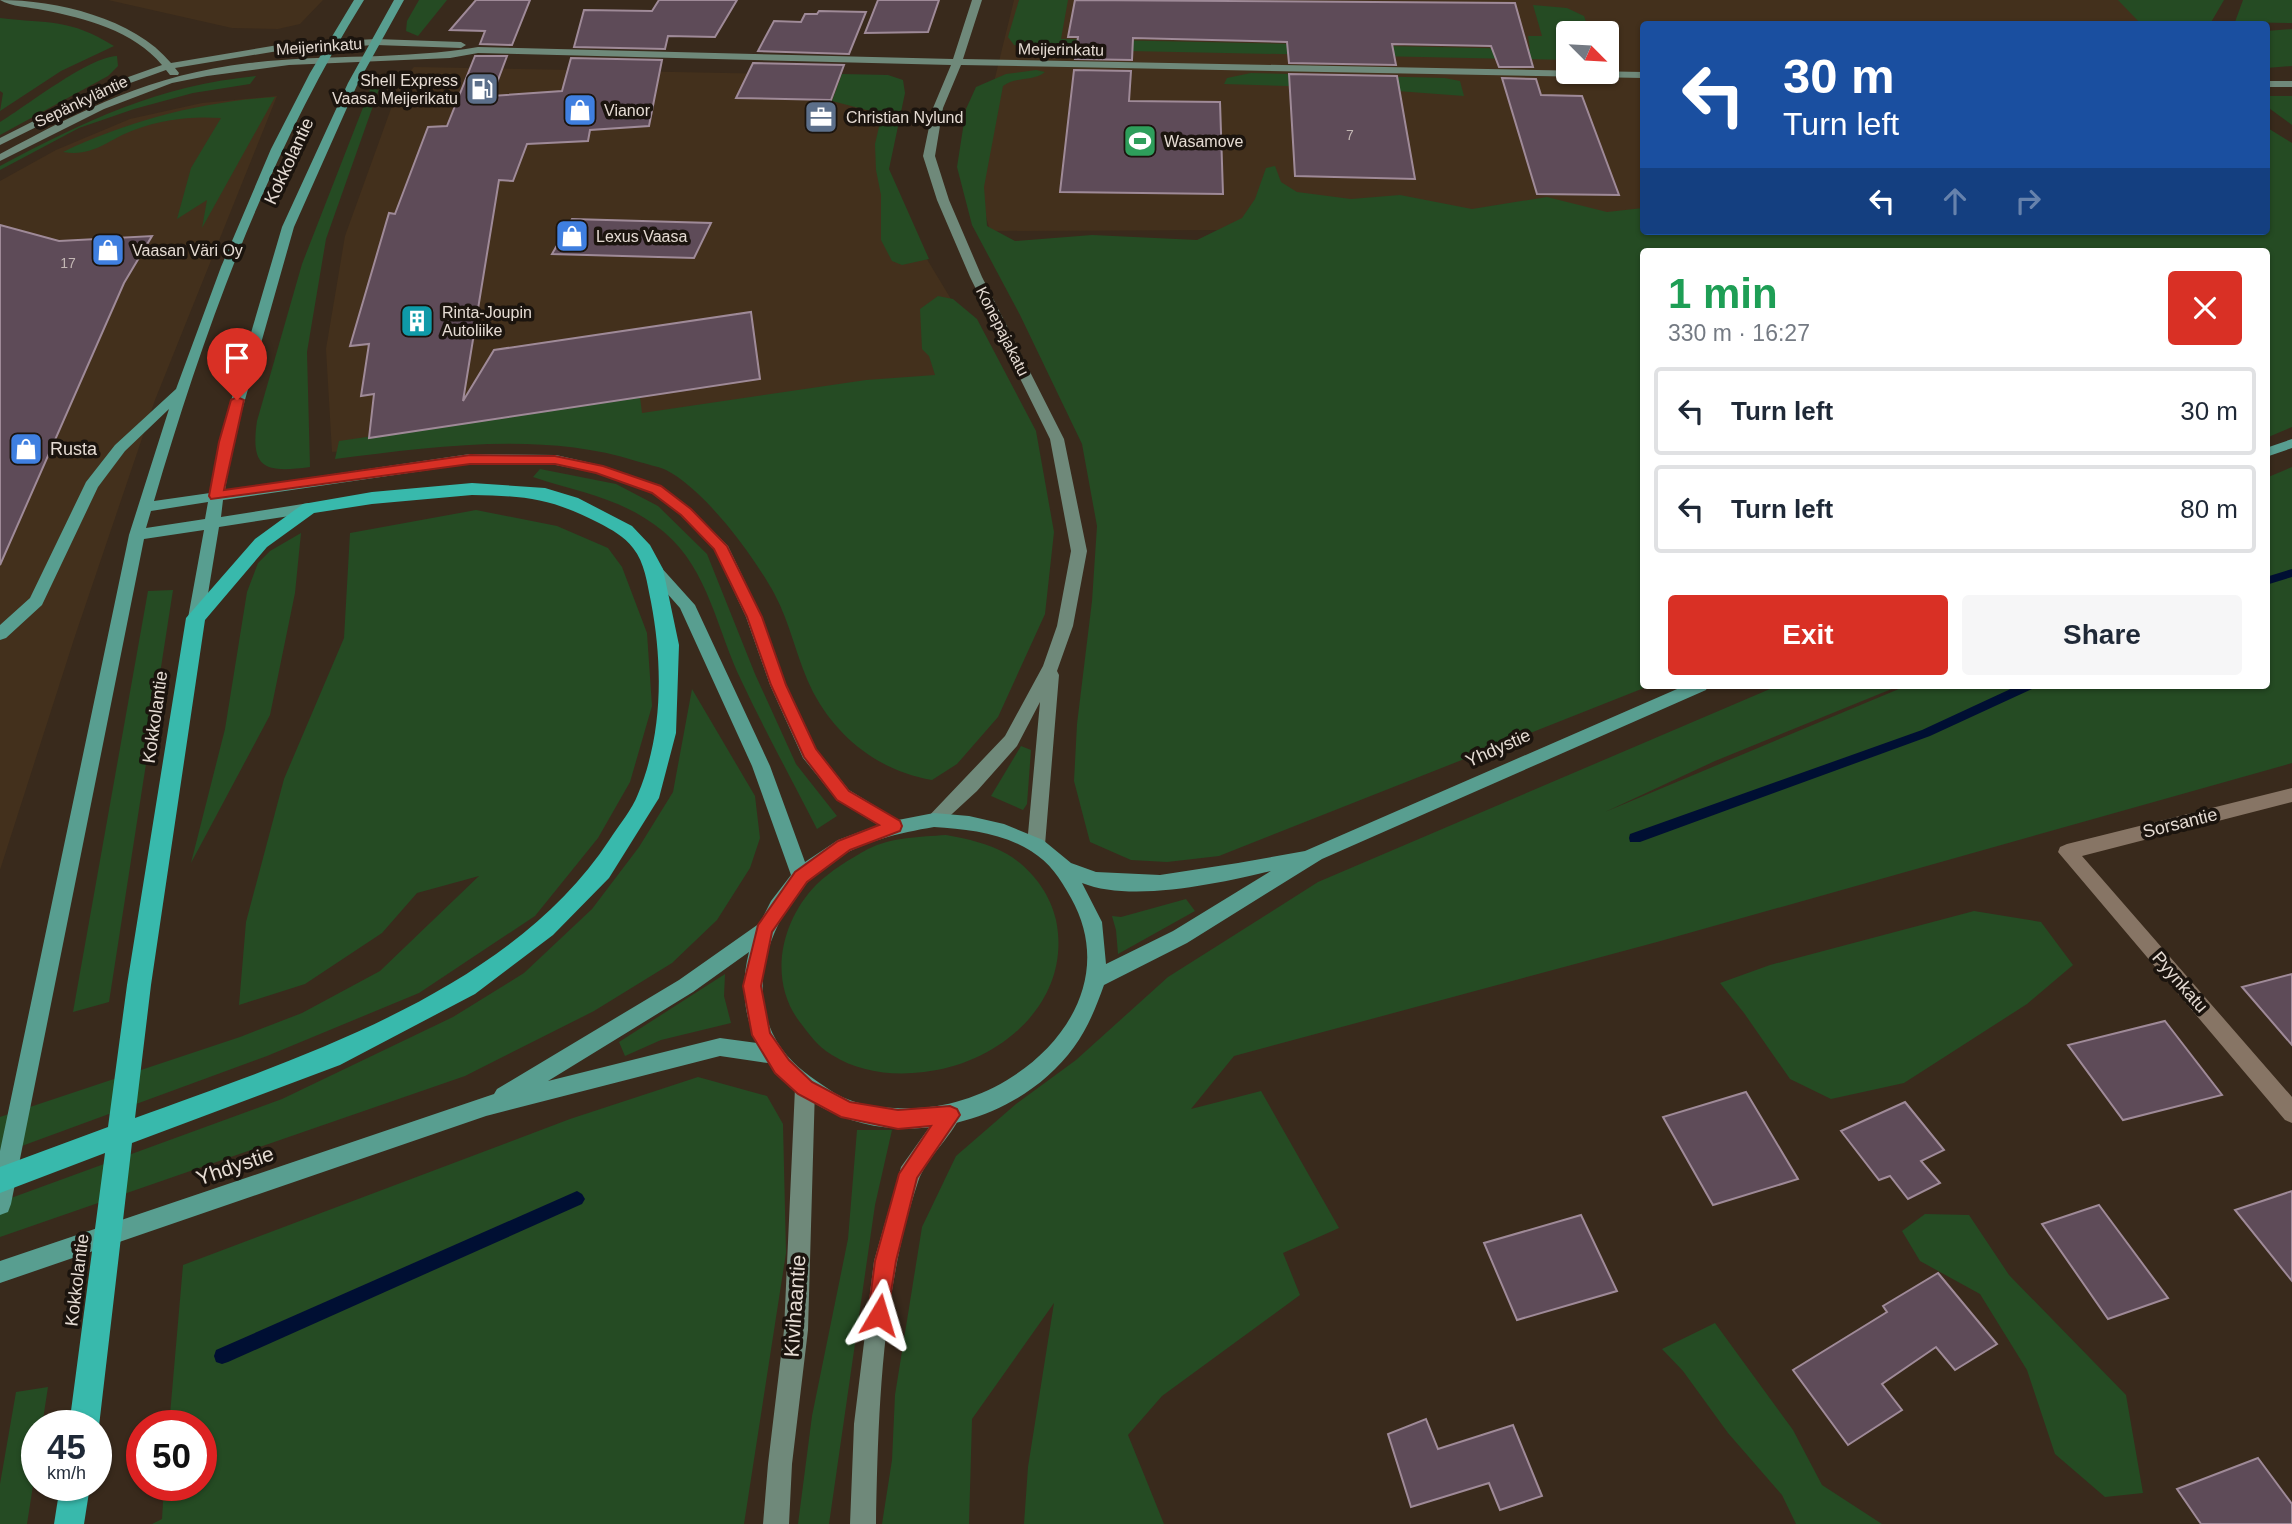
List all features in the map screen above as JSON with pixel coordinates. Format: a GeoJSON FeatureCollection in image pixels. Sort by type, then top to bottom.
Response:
{"type":"FeatureCollection","features":[{"type":"Feature","properties":{"kind":"highway"},"geometry":{"type":"LineString","coordinates":[[0,1180],[331,1057],[467,987],[545,928],[601,871],[648,798],[666,733],[669,645],[654,569],[641,545],[626,530],[572,502],[545,494],[509,489],[472,489],[372,498],[309,508],[261,543],[195,618]]}},
{"type":"Feature","properties":{"kind":"highway","name":"Kokkolantie"},"geometry":{"type":"LineString","coordinates":[[86,1410],[139,985],[195,618]]}},
{"type":"Feature","properties":{"kind":"highway"},"geometry":{"type":"LineString","coordinates":[[69,1524],[73,1501]]}},
{"type":"Feature","properties":{"kind":"main road"},"geometry":{"type":"LineString","coordinates":[[332,43],[359,0]]}},
{"type":"Feature","properties":{"kind":"main road"},"geometry":{"type":"LineString","coordinates":[[376,42],[399,0]]}},
{"type":"Feature","properties":{"kind":"main road","name":"Kokkolantie"},"geometry":{"type":"LineString","coordinates":[[195,618],[226,442],[265,300],[288,227],[376,42]]}},
{"type":"Feature","properties":{"kind":"main road","name":"Kokkolantie"},"geometry":{"type":"LineString","coordinates":[[0,1204],[35,1022],[145,507],[181,389],[246,215],[285,129],[332,43]]}},
{"type":"Feature","properties":{"kind":"main road"},"geometry":{"type":"LineString","coordinates":[[0,634],[36,601],[91,485],[120,448],[181,389]]}},
{"type":"Feature","properties":{"kind":"main road"},"geometry":{"type":"LineString","coordinates":[[2270,451],[2292,443]]}},
{"type":"Feature","properties":{"kind":"main road"},"geometry":{"type":"LineString","coordinates":[[145,507],[443,463],[496,459],[555,460],[599,469],[656,489],[686,512],[720,546],[754,617],[778,685],[809,753],[843,796],[894,826]]}},
{"type":"Feature","properties":{"kind":"main road"},"geometry":{"type":"LineString","coordinates":[[137,535],[309,508]]}},
{"type":"Feature","properties":{"kind":"main road"},"geometry":{"type":"LineString","coordinates":[[654,569],[687,605],[761,766],[801,877]]}},
{"type":"Feature","properties":{"kind":"main road","name":"Yhdystie"},"geometry":{"type":"LineString","coordinates":[[1096,979],[1180,937],[1315,854],[1693,689]]}},
{"type":"Feature","properties":{"kind":"main road"},"geometry":{"type":"LineString","coordinates":[[933,820],[970,822],[1005,830],[1036,845],[1064,868],[1093,919],[1096,979],[1084,1015],[1062,1049],[1031,1079],[993,1102],[950,1115],[898,1119],[848,1110],[805,1088],[772,1054],[761,1035],[752,986],[764,930],[801,877],[844,846],[894,826],[933,820]]}},
{"type":"Feature","properties":{"kind":"main road","name":"Yhdystie"},"geometry":{"type":"LineString","coordinates":[[1064,868],[1095,880],[1160,883],[1238,871],[1315,854]]}},
{"type":"Feature","properties":{"kind":"main road","name":"Yhdystie"},"geometry":{"type":"LineString","coordinates":[[486,1106],[686,986],[764,930]]}},
{"type":"Feature","properties":{"kind":"main road","name":"Yhdystie"},"geometry":{"type":"LineString","coordinates":[[0,1272],[486,1106],[720,1047],[772,1054]]}},
{"type":"Feature","properties":{"kind":"street"},"geometry":{"type":"LineString","coordinates":[[5,0],[70,12],[140,40],[169,66],[177,79]]}},
{"type":"Feature","properties":{"kind":"street","name":"Konepajakatu"},"geometry":{"type":"LineString","coordinates":[[933,820],[971,786],[1011,741],[1051,666],[1065,626],[1079,551],[1057,439],[976,277],[943,201],[929,156],[938,108],[967,38],[976,0]]}},
{"type":"Feature","properties":{"kind":"street","name":"Meijerinkatu"},"geometry":{"type":"LineString","coordinates":[[169,66],[265,49],[332,43],[454,43],[478,50]]}},
{"type":"Feature","properties":{"kind":"street","name":"Meijerinkatu"},"geometry":{"type":"LineString","coordinates":[[177,79],[247,68],[367,58],[450,55],[478,50],[1640,75]]}},
{"type":"Feature","properties":{"kind":"street","name":"Sepänkyläntie"},"geometry":{"type":"LineString","coordinates":[[0,142],[107,88],[169,66]]}},
{"type":"Feature","properties":{"kind":"street","name":"Sepänkyläntie"},"geometry":{"type":"LineString","coordinates":[[0,158],[135,92],[177,79]]}},
{"type":"Feature","properties":{"kind":"street"},"geometry":{"type":"LineString","coordinates":[[2270,84],[2292,84]]}},
{"type":"Feature","properties":{"kind":"street","name":"Konepajakatu"},"geometry":{"type":"LineString","coordinates":[[1036,845],[1051,666]]}},
{"type":"Feature","properties":{"kind":"street","name":"Sorsantie"},"geometry":{"type":"LineString","coordinates":[[2067,852],[2292,795]]}},
{"type":"Feature","properties":{"kind":"street","name":"Pyynkatu"},"geometry":{"type":"LineString","coordinates":[[2067,852],[2292,1113]]}},
{"type":"Feature","properties":{"kind":"street","name":"Kivihaantie"},"geometry":{"type":"LineString","coordinates":[[776,1524],[780,1464],[796,1330],[805,1088]]}},
{"type":"Feature","properties":{"kind":"street"},"geometry":{"type":"LineString","coordinates":[[863,1524],[866,1424],[885,1261],[909,1174],[950,1115]]}},
{"type":"Feature","properties":{"kind":"shaded area"},"geometry":{"type":"Polygon","coordinates":[[[108,0],[323,0],[300,24],[278,29],[232,28],[108,0]]]}},
{"type":"Feature","properties":{"kind":"shaded area"},"geometry":{"type":"Polygon","coordinates":[[[1014,0],[2138,0],[2144,21],[1640,21],[1640,228],[990,231],[973,168],[1014,0]]]}},
{"type":"Feature","properties":{"kind":"shaded area"},"geometry":{"type":"Polygon","coordinates":[[[414,67],[888,76],[885,170],[925,256],[1001,382],[615,427],[332,452],[326,349],[345,236],[401,81],[414,67]]]}},
{"type":"Feature","properties":{"kind":"shaded area"},"geometry":{"type":"Polygon","coordinates":[[[277,96],[155,400],[0,870],[0,181],[56,150],[130,119],[202,103],[277,96]]]}},
{"type":"Feature","properties":{"kind":"green space"},"geometry":{"type":"Polygon","coordinates":[[[419,0],[447,0],[418,36],[406,31],[407,21],[419,0]]]}},
{"type":"Feature","properties":{"kind":"green space"},"geometry":{"type":"Polygon","coordinates":[[[1019,0],[1068,0],[1061,39],[1530,49],[1528,36],[1542,36],[1533,5],[1567,8],[1584,16],[1586,21],[1556,21],[1556,60],[1033,49],[1014,45],[1008,37],[1019,0]]]}},
{"type":"Feature","properties":{"kind":"green space"},"geometry":{"type":"Polygon","coordinates":[[[2118,0],[2224,0],[2212,21],[2138,21],[2118,0]]]}},
{"type":"Feature","properties":{"kind":"green space"},"geometry":{"type":"Polygon","coordinates":[[[2243,0],[2292,0],[2292,23],[2235,21],[2243,0]]]}},
{"type":"Feature","properties":{"kind":"green space"},"geometry":{"type":"Polygon","coordinates":[[[0,18],[71,26],[114,46],[61,71],[0,111],[3,93],[0,91],[0,18]]]}},
{"type":"Feature","properties":{"kind":"green space"},"geometry":{"type":"Polygon","coordinates":[[[2292,29],[2292,66],[2270,68],[2270,31],[2292,29]]]}},
{"type":"Feature","properties":{"kind":"green space"},"geometry":{"type":"Polygon","coordinates":[[[117,56],[118,66],[108,76],[0,135],[0,122],[74,73],[105,58],[117,56]]]}},
{"type":"Feature","properties":{"kind":"green space"},"geometry":{"type":"Polygon","coordinates":[[[1036,70],[1045,72],[1003,86],[984,187],[987,226],[1015,241],[1092,235],[1197,240],[1242,218],[1255,199],[1266,168],[1275,166],[1281,182],[1297,192],[1351,199],[1400,195],[1472,209],[1547,197],[1607,212],[1640,208],[1640,235],[2270,235],[2270,129],[2292,143],[2292,427],[2270,436],[2270,248],[1640,248],[1641,689],[1219,856],[1167,862],[1131,860],[1090,842],[1074,781],[1077,724],[1092,601],[1097,526],[1082,444],[1020,315],[972,225],[957,167],[966,109],[976,87],[1006,74],[1036,70]]]}},
{"type":"Feature","properties":{"kind":"green space"},"geometry":{"type":"Polygon","coordinates":[[[1251,73],[1445,78],[1460,81],[1464,96],[1357,88],[1224,84],[1227,78],[1251,73]]]}},
{"type":"Feature","properties":{"kind":"green space"},"geometry":{"type":"Polygon","coordinates":[[[842,74],[888,75],[903,80],[905,93],[889,169],[929,259],[902,265],[892,261],[881,240],[881,195],[875,144],[882,114],[832,101],[842,74]]]}},
{"type":"Feature","properties":{"kind":"green space"},"geometry":{"type":"Polygon","coordinates":[[[256,76],[250,84],[193,93],[79,128],[0,170],[0,166],[32,149],[123,108],[186,88],[256,76]]]}},
{"type":"Feature","properties":{"kind":"green space"},"geometry":{"type":"Polygon","coordinates":[[[371,87],[379,89],[326,239],[307,352],[310,467],[272,468],[264,464],[256,449],[257,421],[302,264],[371,87]]]}},
{"type":"Feature","properties":{"kind":"green space"},"geometry":{"type":"Polygon","coordinates":[[[2270,96],[2292,96],[2292,125],[2270,109],[2270,96]]]}},
{"type":"Feature","properties":{"kind":"green space"},"geometry":{"type":"Polygon","coordinates":[[[275,97],[202,228],[207,200],[177,219],[191,168],[221,118],[199,117],[166,121],[134,130],[92,150],[63,152],[166,114],[220,103],[275,97]]]}},
{"type":"Feature","properties":{"kind":"green space"},"geometry":{"type":"Polygon","coordinates":[[[938,296],[953,299],[977,319],[1036,431],[1054,532],[1045,614],[998,717],[957,764],[932,780],[913,776],[878,761],[848,738],[835,724],[813,692],[780,605],[754,561],[712,508],[681,479],[666,470],[600,452],[525,444],[448,446],[335,459],[339,441],[640,397],[642,413],[866,380],[935,375],[929,356],[922,349],[920,309],[938,296]]]}},
{"type":"Feature","properties":{"kind":"green space"},"geometry":{"type":"Polygon","coordinates":[[[2292,467],[2292,763],[1657,942],[1234,1056],[1191,1109],[1261,1091],[1339,1228],[1283,1253],[1300,1295],[1162,1396],[1128,1435],[1164,1524],[1024,1524],[1028,1467],[1054,1303],[972,1419],[969,1524],[882,1524],[892,1460],[895,1395],[922,1227],[956,1156],[1016,1104],[1076,1060],[1168,977],[1318,882],[1770,689],[1892,689],[1715,761],[1605,812],[1899,689],[2270,689],[2270,476],[2292,467]]]}},
{"type":"Feature","properties":{"kind":"green space"},"geometry":{"type":"Polygon","coordinates":[[[540,469],[616,484],[658,506],[707,554],[755,674],[796,764],[837,816],[817,829],[742,682],[702,583],[679,547],[664,532],[633,511],[533,477],[540,469]]]}},
{"type":"Feature","properties":{"kind":"green space"},"geometry":{"type":"Polygon","coordinates":[[[476,510],[557,526],[608,548],[622,567],[647,633],[652,706],[630,782],[598,838],[535,916],[419,993],[267,1056],[0,1154],[0,1117],[240,1037],[302,1013],[380,971],[479,876],[417,893],[382,933],[305,984],[239,1005],[246,922],[284,779],[344,638],[350,533],[476,510]]]}},
{"type":"Feature","properties":{"kind":"green space"},"geometry":{"type":"Polygon","coordinates":[[[301,533],[295,593],[270,715],[191,863],[225,729],[247,592],[258,563],[270,551],[301,533]]]}},
{"type":"Feature","properties":{"kind":"green space"},"geometry":{"type":"Polygon","coordinates":[[[173,590],[109,1002],[73,1012],[148,591],[173,590]]]}},
{"type":"Feature","properties":{"kind":"green space"},"geometry":{"type":"Polygon","coordinates":[[[692,689],[755,796],[760,838],[750,868],[717,920],[672,963],[594,1011],[465,1076],[0,1237],[0,1202],[282,1099],[453,1017],[524,973],[592,909],[639,847],[673,792],[692,689]]]}},
{"type":"Feature","properties":{"kind":"green space"},"geometry":{"type":"Polygon","coordinates":[[[1021,746],[1031,750],[1027,804],[1023,810],[991,796],[1021,746]]]}},
{"type":"Feature","properties":{"kind":"green space"},"geometry":{"type":"Polygon","coordinates":[[[946,835],[1000,850],[1024,866],[1038,882],[1049,900],[1056,920],[1058,950],[1053,977],[1041,1002],[1024,1024],[1003,1042],[952,1067],[924,1072],[888,1073],[842,1061],[814,1040],[789,1005],[782,969],[783,951],[794,916],[816,885],[868,849],[896,840],[946,835]]]}},
{"type":"Feature","properties":{"kind":"green space"},"geometry":{"type":"Polygon","coordinates":[[[1186,899],[1195,911],[1118,954],[1112,916],[1121,917],[1186,899]]]}},
{"type":"Feature","properties":{"kind":"green space"},"geometry":{"type":"Polygon","coordinates":[[[1974,911],[2041,922],[2073,965],[2027,1004],[1904,1083],[1831,1099],[1790,1079],[1720,983],[1770,965],[1974,911]]]}},
{"type":"Feature","properties":{"kind":"green space"},"geometry":{"type":"Polygon","coordinates":[[[725,974],[724,996],[731,1023],[661,1040],[625,1056],[619,1042],[725,974]]]}},
{"type":"Feature","properties":{"kind":"green space"},"geometry":{"type":"Polygon","coordinates":[[[698,1077],[767,1096],[783,1124],[786,1253],[744,1524],[152,1524],[162,1519],[163,1501],[217,1501],[217,1410],[170,1410],[183,1265],[570,1119],[698,1077]]]}},
{"type":"Feature","properties":{"kind":"green space"},"geometry":{"type":"Polygon","coordinates":[[[857,1130],[892,1130],[875,1205],[829,1524],[798,1524],[812,1416],[848,1239],[857,1130]]]}},
{"type":"Feature","properties":{"kind":"green space"},"geometry":{"type":"Polygon","coordinates":[[[1925,1214],[1969,1215],[2009,1275],[2126,1395],[2143,1493],[2105,1497],[2055,1454],[2027,1370],[1980,1294],[1920,1261],[1902,1231],[1925,1214]]]}},
{"type":"Feature","properties":{"kind":"green space"},"geometry":{"type":"Polygon","coordinates":[[[1715,1323],[1793,1430],[1822,1485],[1882,1524],[1796,1524],[1782,1495],[1728,1433],[1683,1371],[1662,1349],[1715,1323]]]}},
{"type":"Feature","properties":{"kind":"green space"},"geometry":{"type":"Polygon","coordinates":[[[48,1387],[44,1410],[21,1410],[21,1501],[31,1501],[27,1524],[0,1524],[0,1484],[16,1392],[48,1387]]]}},
{"type":"Feature","properties":{"kind":"building"},"geometry":{"type":"Polygon","coordinates":[[[476,0],[530,0],[512,45],[480,44],[485,31],[450,30],[476,0]]]}},
{"type":"Feature","properties":{"kind":"building"},"geometry":{"type":"Polygon","coordinates":[[[659,0],[737,0],[715,37],[668,36],[665,49],[574,47],[584,10],[652,11],[659,0]]]}},
{"type":"Feature","properties":{"kind":"building"},"geometry":{"type":"Polygon","coordinates":[[[878,0],[939,0],[928,32],[865,33],[878,0]]]}},
{"type":"Feature","properties":{"kind":"building"},"geometry":{"type":"Polygon","coordinates":[[[1075,0],[1515,3],[1533,67],[1499,67],[1491,46],[1392,44],[1396,65],[1289,63],[1287,42],[1133,38],[1132,60],[1075,59],[1078,37],[1068,37],[1075,0]]]}},
{"type":"Feature","properties":{"kind":"building"},"geometry":{"type":"Polygon","coordinates":[[[819,11],[866,12],[849,54],[758,51],[774,21],[801,22],[805,14],[817,14],[819,11]]]}},
{"type":"Feature","properties":{"kind":"building","name":"Rinta-Joupin Autoliike"},"geometry":{"type":"Polygon","coordinates":[[[475,56],[507,56],[492,96],[562,91],[571,58],[662,60],[649,126],[590,130],[588,141],[527,144],[513,181],[499,180],[463,401],[494,350],[751,312],[760,379],[369,438],[374,394],[361,396],[369,344],[350,346],[389,213],[395,214],[428,127],[447,126],[475,56]]]}},
{"type":"Feature","properties":{"kind":"building"},"geometry":{"type":"Polygon","coordinates":[[[753,63],[844,65],[831,100],[736,98],[753,63]]]}},
{"type":"Feature","properties":{"kind":"building"},"geometry":{"type":"Polygon","coordinates":[[[1074,70],[1131,71],[1129,101],[1220,102],[1223,194],[1060,192],[1074,70]]]}},
{"type":"Feature","properties":{"kind":"building"},"geometry":{"type":"Polygon","coordinates":[[[1289,74],[1397,76],[1415,179],[1295,176],[1289,74]]]}},
{"type":"Feature","properties":{"kind":"building"},"geometry":{"type":"Polygon","coordinates":[[[1502,78],[1536,79],[1541,95],[1582,96],[1619,195],[1537,194],[1502,78]]]}},
{"type":"Feature","properties":{"kind":"building"},"geometry":{"type":"Polygon","coordinates":[[[572,219],[711,223],[694,258],[552,254],[572,219]]]}},
{"type":"Feature","properties":{"kind":"building","name":"Rusta"},"geometry":{"type":"Polygon","coordinates":[[[0,225],[59,241],[152,236],[124,283],[0,565],[0,225]]]}},
{"type":"Feature","properties":{"kind":"building"},"geometry":{"type":"Polygon","coordinates":[[[2292,974],[2292,1045],[2242,987],[2292,974]]]}},
{"type":"Feature","properties":{"kind":"building"},"geometry":{"type":"Polygon","coordinates":[[[2165,1021],[2222,1095],[2123,1120],[2068,1045],[2165,1021]]]}},
{"type":"Feature","properties":{"kind":"building"},"geometry":{"type":"Polygon","coordinates":[[[1746,1092],[1798,1179],[1713,1205],[1663,1117],[1746,1092]]]}},
{"type":"Feature","properties":{"kind":"building"},"geometry":{"type":"Polygon","coordinates":[[[1905,1102],[1944,1150],[1921,1161],[1940,1183],[1908,1199],[1890,1176],[1879,1180],[1841,1131],[1905,1102]]]}},
{"type":"Feature","properties":{"kind":"building"},"geometry":{"type":"Polygon","coordinates":[[[2292,1191],[2292,1281],[2235,1210],[2292,1191]]]}},
{"type":"Feature","properties":{"kind":"building"},"geometry":{"type":"Polygon","coordinates":[[[2099,1205],[2168,1298],[2108,1319],[2042,1224],[2099,1205]]]}},
{"type":"Feature","properties":{"kind":"building"},"geometry":{"type":"Polygon","coordinates":[[[1581,1215],[1617,1291],[1517,1320],[1484,1243],[1581,1215]]]}},
{"type":"Feature","properties":{"kind":"building"},"geometry":{"type":"Polygon","coordinates":[[[1938,1273],[1997,1344],[1955,1370],[1936,1347],[1882,1384],[1902,1410],[1848,1445],[1793,1370],[1887,1312],[1883,1306],[1938,1273]]]}},
{"type":"Feature","properties":{"kind":"building"},"geometry":{"type":"Polygon","coordinates":[[[1426,1419],[1438,1449],[1513,1425],[1542,1496],[1500,1510],[1489,1483],[1411,1507],[1388,1434],[1426,1419]]]}},
{"type":"Feature","properties":{"kind":"building"},"geometry":{"type":"Polygon","coordinates":[[[2258,1458],[2292,1504],[2292,1524],[2201,1524],[2177,1489],[2258,1458]]]}},
{"type":"Feature","properties":{"kind":"waterway"},"geometry":{"type":"LineString","coordinates":[[2270,580],[2292,573]]}},
{"type":"Feature","properties":{"kind":"waterway"},"geometry":{"type":"LineString","coordinates":[[1635,838],[1926,733],[2021,689]]}},
{"type":"Feature","properties":{"kind":"waterway"},"geometry":{"type":"LineString","coordinates":[[222,1356],[577,1199]]}},
{"type":"Feature","properties":{"kind":"place","name":"Shell Express Vaasa Meijerikatu"},"geometry":{"type":"Point","coordinates":[482,89]}},
{"type":"Feature","properties":{"kind":"place","name":"Vianor"},"geometry":{"type":"Point","coordinates":[580,110]}},
{"type":"Feature","properties":{"kind":"place","name":"Christian Nylund"},"geometry":{"type":"Point","coordinates":[821,117]}},
{"type":"Feature","properties":{"kind":"place","name":"Wasamove"},"geometry":{"type":"Point","coordinates":[1140,141]}},
{"type":"Feature","properties":{"kind":"place","name":"Lexus Vaasa"},"geometry":{"type":"Point","coordinates":[572,236]}},
{"type":"Feature","properties":{"kind":"place","name":"Vaasan Väri Oy"},"geometry":{"type":"Point","coordinates":[108,250]}},
{"type":"Feature","properties":{"kind":"place","name":"Rinta-Joupin Autoliike"},"geometry":{"type":"Point","coordinates":[417,321]}},
{"type":"Feature","properties":{"kind":"place","name":"Rusta"},"geometry":{"type":"Point","coordinates":[26,449]}},
{"type":"Feature","properties":{"kind":"route"},"geometry":{"type":"LineString","coordinates":[[237,400],[216,496],[470,459],[555,460],[599,469],[656,489],[686,512],[720,546],[754,617],[778,685],[809,753],[843,796],[894,826],[844,846],[801,877],[764,930],[752,986],[761,1035],[772,1054],[805,1088],[848,1110],[898,1119],[950,1115],[909,1174],[885,1261],[879,1315]]}}]}
